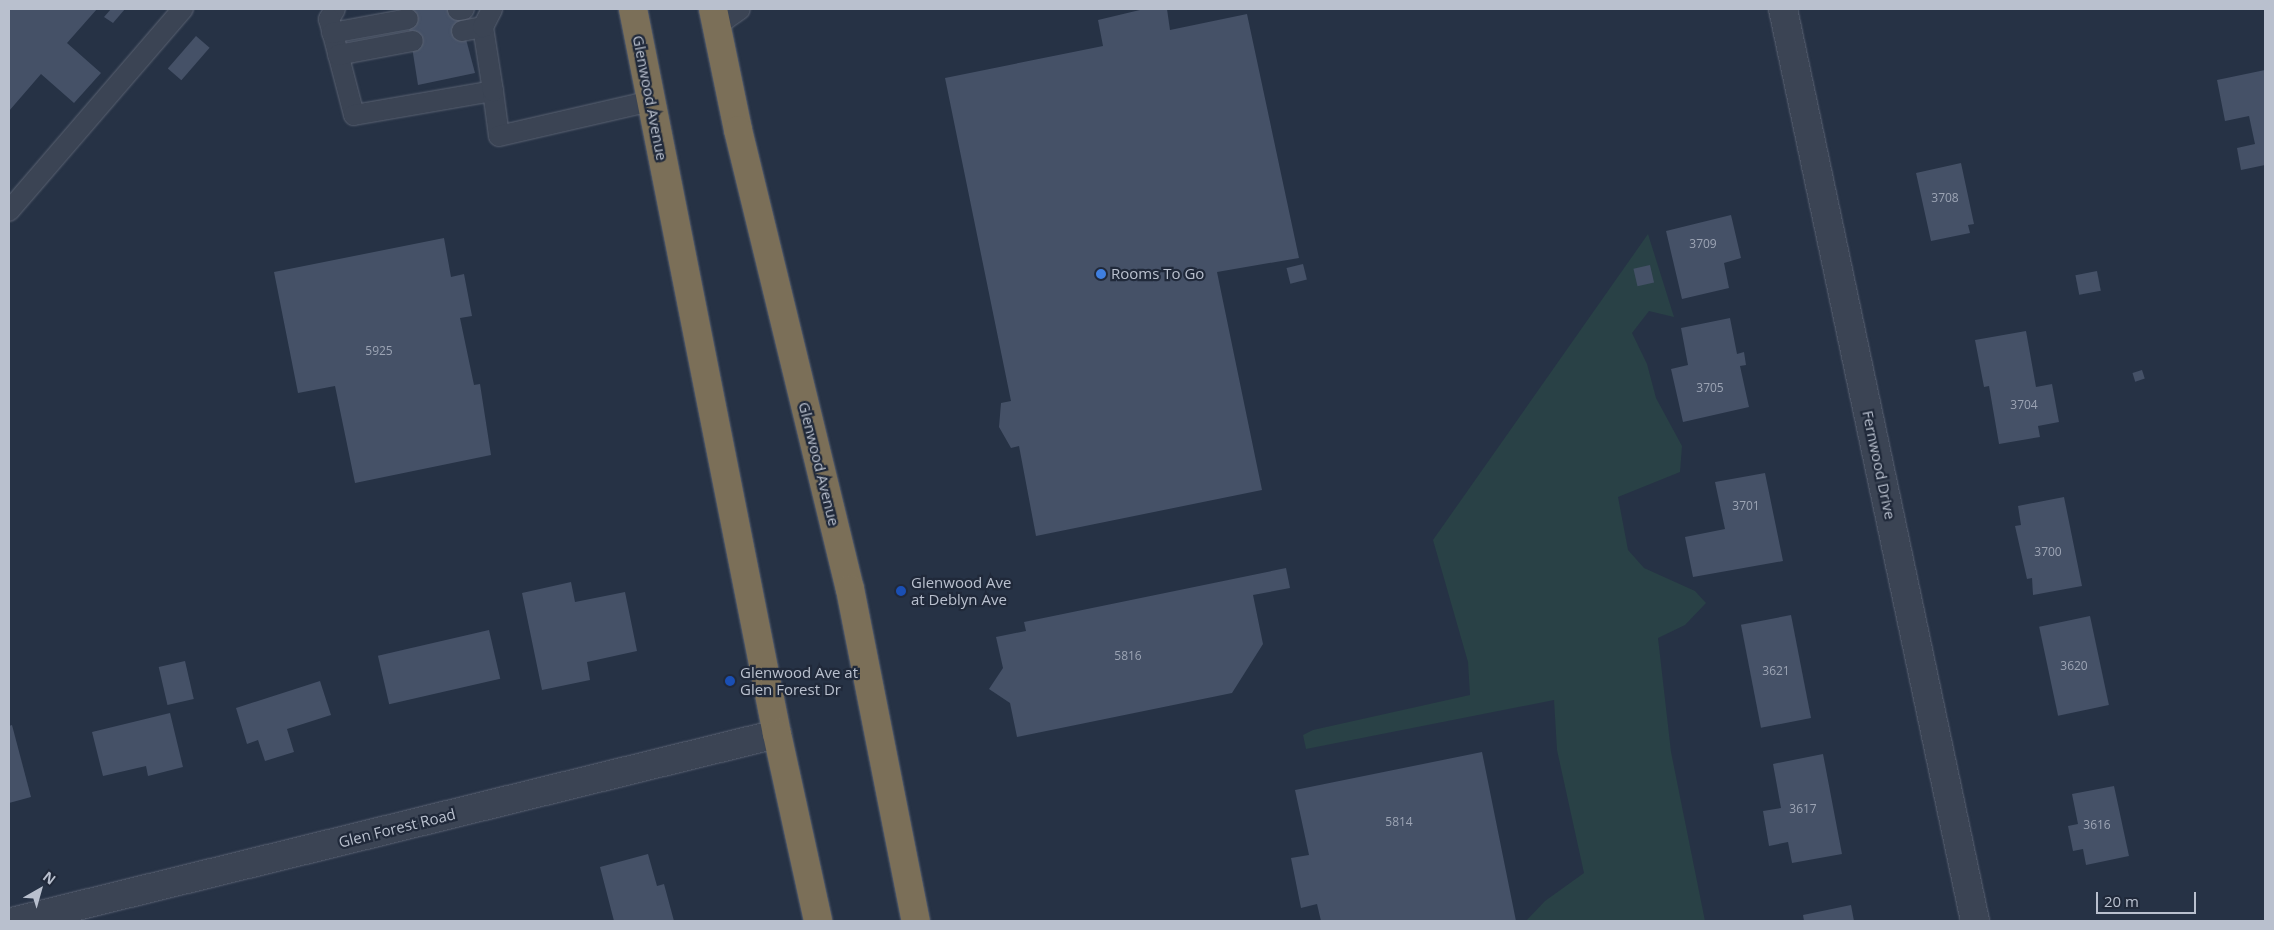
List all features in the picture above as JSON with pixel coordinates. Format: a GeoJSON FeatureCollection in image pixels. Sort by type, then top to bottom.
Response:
{"type":"FeatureCollection","features":[{"type":"Feature","properties":{"kind":"highway","name":"Glenwood Avenue"},"geometry":{"type":"LineString","coordinates":[[632,9],[777,734],[818,921]]}},
{"type":"Feature","properties":{"kind":"highway","name":"Glenwood Avenue"},"geometry":{"type":"LineString","coordinates":[[714,17],[740,140],[850,589],[916,921]]}},
{"type":"Feature","properties":{"kind":"street","name":"Fernwood Drive"},"geometry":{"type":"LineString","coordinates":[[1783,9],[1975,921]]}},
{"type":"Feature","properties":{"kind":"street","name":"Glen Forest Road"},"geometry":{"type":"LineString","coordinates":[[16,921],[777,734]]}},
{"type":"Feature","properties":{"kind":"lane"},"geometry":{"type":"LineString","coordinates":[[9,211],[183,9]]}},
{"type":"Feature","properties":{"kind":"lane"},"geometry":{"type":"LineString","coordinates":[[332,20],[352,9]]}},
{"type":"Feature","properties":{"kind":"lane"},"geometry":{"type":"LineString","coordinates":[[492,9],[483,27],[499,136],[651,101]]}},
{"type":"Feature","properties":{"kind":"lane"},"geometry":{"type":"LineString","coordinates":[[714,17],[740,9]]}},
{"type":"Feature","properties":{"kind":"lane"},"geometry":{"type":"LineString","coordinates":[[332,20],[408,19]]}},
{"type":"Feature","properties":{"kind":"lane"},"geometry":{"type":"LineString","coordinates":[[332,20],[338,55],[354,115],[493,91]]}},
{"type":"Feature","properties":{"kind":"lane"},"geometry":{"type":"LineString","coordinates":[[462,31],[483,27]]}},
{"type":"Feature","properties":{"kind":"lane"},"geometry":{"type":"LineString","coordinates":[[338,55],[413,41]]}},
{"type":"Feature","properties":{"kind":"green space"},"geometry":{"type":"Polygon","coordinates":[[[1648,234],[1674,317],[1649,311],[1632,333],[1647,364],[1656,398],[1682,446],[1680,472],[1618,497],[1628,550],[1644,568],[1695,591],[1706,603],[1685,625],[1658,638],[1671,752],[1705,921],[1526,921],[1545,901],[1584,873],[1557,750],[1554,700],[1306,749],[1303,735],[1313,730],[1470,695],[1468,662],[1433,540],[1648,234]]]}},
{"type":"Feature","properties":{"kind":"building"},"geometry":{"type":"Polygon","coordinates":[[[9,9],[97,9],[67,43],[101,73],[74,103],[41,74],[9,111],[9,9]]]}},
{"type":"Feature","properties":{"kind":"building"},"geometry":{"type":"Polygon","coordinates":[[[111,9],[125,9],[113,23],[104,17],[111,9]]]}},
{"type":"Feature","properties":{"kind":"building"},"geometry":{"type":"Polygon","coordinates":[[[406,9],[458,9],[475,73],[418,85],[406,9]]]}},
{"type":"Feature","properties":{"kind":"building","name":"Rooms To Go"},"geometry":{"type":"Polygon","coordinates":[[[1144,9],[1167,9],[1170,30],[1247,14],[1299,258],[1217,272],[1262,490],[1036,536],[1019,446],[1011,448],[999,427],[1001,403],[1011,401],[945,78],[1103,46],[1098,20],[1144,9]]]}},
{"type":"Feature","properties":{"kind":"building"},"geometry":{"type":"Polygon","coordinates":[[[196,36],[210,48],[181,80],[168,68],[196,36]]]}},
{"type":"Feature","properties":{"kind":"building"},"geometry":{"type":"Polygon","coordinates":[[[2265,70],[2265,165],[2241,170],[2237,148],[2255,144],[2249,116],[2225,121],[2217,80],[2265,70]]]}},
{"type":"Feature","properties":{"kind":"building"},"geometry":{"type":"Polygon","coordinates":[[[1961,163],[1974,224],[1968,225],[1970,233],[1931,241],[1916,173],[1961,163]]]}},
{"type":"Feature","properties":{"kind":"building"},"geometry":{"type":"Polygon","coordinates":[[[1731,215],[1741,258],[1724,263],[1729,288],[1682,299],[1666,231],[1731,215]]]}},
{"type":"Feature","properties":{"kind":"building"},"geometry":{"type":"Polygon","coordinates":[[[444,238],[451,277],[464,274],[472,316],[460,318],[474,385],[480,384],[491,455],[355,483],[335,386],[298,393],[274,272],[444,238]]]}},
{"type":"Feature","properties":{"kind":"building"},"geometry":{"type":"Polygon","coordinates":[[[1303,264],[1307,280],[1290,284],[1287,268],[1303,264]]]}},
{"type":"Feature","properties":{"kind":"building"},"geometry":{"type":"Polygon","coordinates":[[[1650,265],[1654,283],[1637,286],[1633,269],[1650,265]]]}},
{"type":"Feature","properties":{"kind":"building"},"geometry":{"type":"Polygon","coordinates":[[[2097,271],[2101,291],[2079,295],[2075,275],[2097,271]]]}},
{"type":"Feature","properties":{"kind":"building"},"geometry":{"type":"Polygon","coordinates":[[[1730,318],[1737,354],[1744,352],[1746,365],[1740,366],[1749,407],[1683,422],[1671,369],[1688,365],[1681,328],[1730,318]]]}},
{"type":"Feature","properties":{"kind":"building"},"geometry":{"type":"Polygon","coordinates":[[[2026,331],[2036,387],[2052,384],[2059,422],[2038,426],[2040,437],[1999,444],[1989,386],[1984,387],[1975,340],[2026,331]]]}},
{"type":"Feature","properties":{"kind":"building"},"geometry":{"type":"Polygon","coordinates":[[[2142,370],[2145,379],[2135,382],[2132,373],[2142,370]]]}},
{"type":"Feature","properties":{"kind":"building"},"geometry":{"type":"Polygon","coordinates":[[[1765,473],[1783,561],[1693,577],[1685,537],[1725,529],[1715,482],[1765,473]]]}},
{"type":"Feature","properties":{"kind":"building"},"geometry":{"type":"Polygon","coordinates":[[[2064,497],[2082,586],[2033,595],[2032,578],[2027,579],[2015,526],[2021,525],[2018,506],[2064,497]]]}},
{"type":"Feature","properties":{"kind":"building"},"geometry":{"type":"Polygon","coordinates":[[[1286,568],[1290,588],[1253,595],[1263,644],[1232,693],[1017,737],[1010,703],[989,689],[1003,668],[996,637],[1026,631],[1024,622],[1286,568]]]}},
{"type":"Feature","properties":{"kind":"building"},"geometry":{"type":"Polygon","coordinates":[[[571,582],[575,602],[625,592],[637,651],[587,662],[590,680],[542,690],[522,593],[571,582]]]}},
{"type":"Feature","properties":{"kind":"building"},"geometry":{"type":"Polygon","coordinates":[[[1791,615],[1811,718],[1761,728],[1741,625],[1791,615]]]}},
{"type":"Feature","properties":{"kind":"building"},"geometry":{"type":"Polygon","coordinates":[[[2090,616],[2109,705],[2058,716],[2039,627],[2090,616]]]}},
{"type":"Feature","properties":{"kind":"building"},"geometry":{"type":"Polygon","coordinates":[[[489,630],[500,679],[389,704],[378,656],[489,630]]]}},
{"type":"Feature","properties":{"kind":"building"},"geometry":{"type":"Polygon","coordinates":[[[185,661],[194,699],[167,705],[159,667],[185,661]]]}},
{"type":"Feature","properties":{"kind":"building"},"geometry":{"type":"Polygon","coordinates":[[[320,681],[331,715],[287,729],[294,752],[265,761],[258,740],[247,744],[236,708],[320,681]]]}},
{"type":"Feature","properties":{"kind":"building"},"geometry":{"type":"Polygon","coordinates":[[[170,713],[183,767],[148,776],[146,766],[103,776],[92,732],[170,713]]]}},
{"type":"Feature","properties":{"kind":"building"},"geometry":{"type":"Polygon","coordinates":[[[12,725],[31,797],[9,803],[9,726],[12,725]]]}},
{"type":"Feature","properties":{"kind":"building"},"geometry":{"type":"Polygon","coordinates":[[[1482,752],[1516,921],[1321,921],[1317,904],[1301,908],[1291,858],[1309,855],[1295,790],[1482,752]]]}},
{"type":"Feature","properties":{"kind":"building"},"geometry":{"type":"Polygon","coordinates":[[[1823,754],[1842,854],[1792,863],[1788,842],[1769,846],[1763,811],[1781,808],[1773,764],[1823,754]]]}},
{"type":"Feature","properties":{"kind":"building"},"geometry":{"type":"Polygon","coordinates":[[[2114,786],[2129,856],[2086,865],[2083,849],[2073,851],[2068,826],[2078,824],[2072,794],[2114,786]]]}},
{"type":"Feature","properties":{"kind":"building"},"geometry":{"type":"Polygon","coordinates":[[[648,854],[657,886],[664,884],[674,921],[614,921],[600,867],[648,854]]]}},
{"type":"Feature","properties":{"kind":"building"},"geometry":{"type":"Polygon","coordinates":[[[1851,905],[1854,921],[1804,921],[1803,915],[1851,905]]]}},
{"type":"Feature","properties":{"kind":"place","name":"Rooms To Go"},"geometry":{"type":"Point","coordinates":[1101,274]}},
{"type":"Feature","properties":{"kind":"place","name":"Glenwood Ave at Deblyn Ave"},"geometry":{"type":"Point","coordinates":[901,591]}},
{"type":"Feature","properties":{"kind":"place","name":"Glenwood Ave at Glen Forest Dr"},"geometry":{"type":"Point","coordinates":[730,681]}}]}
